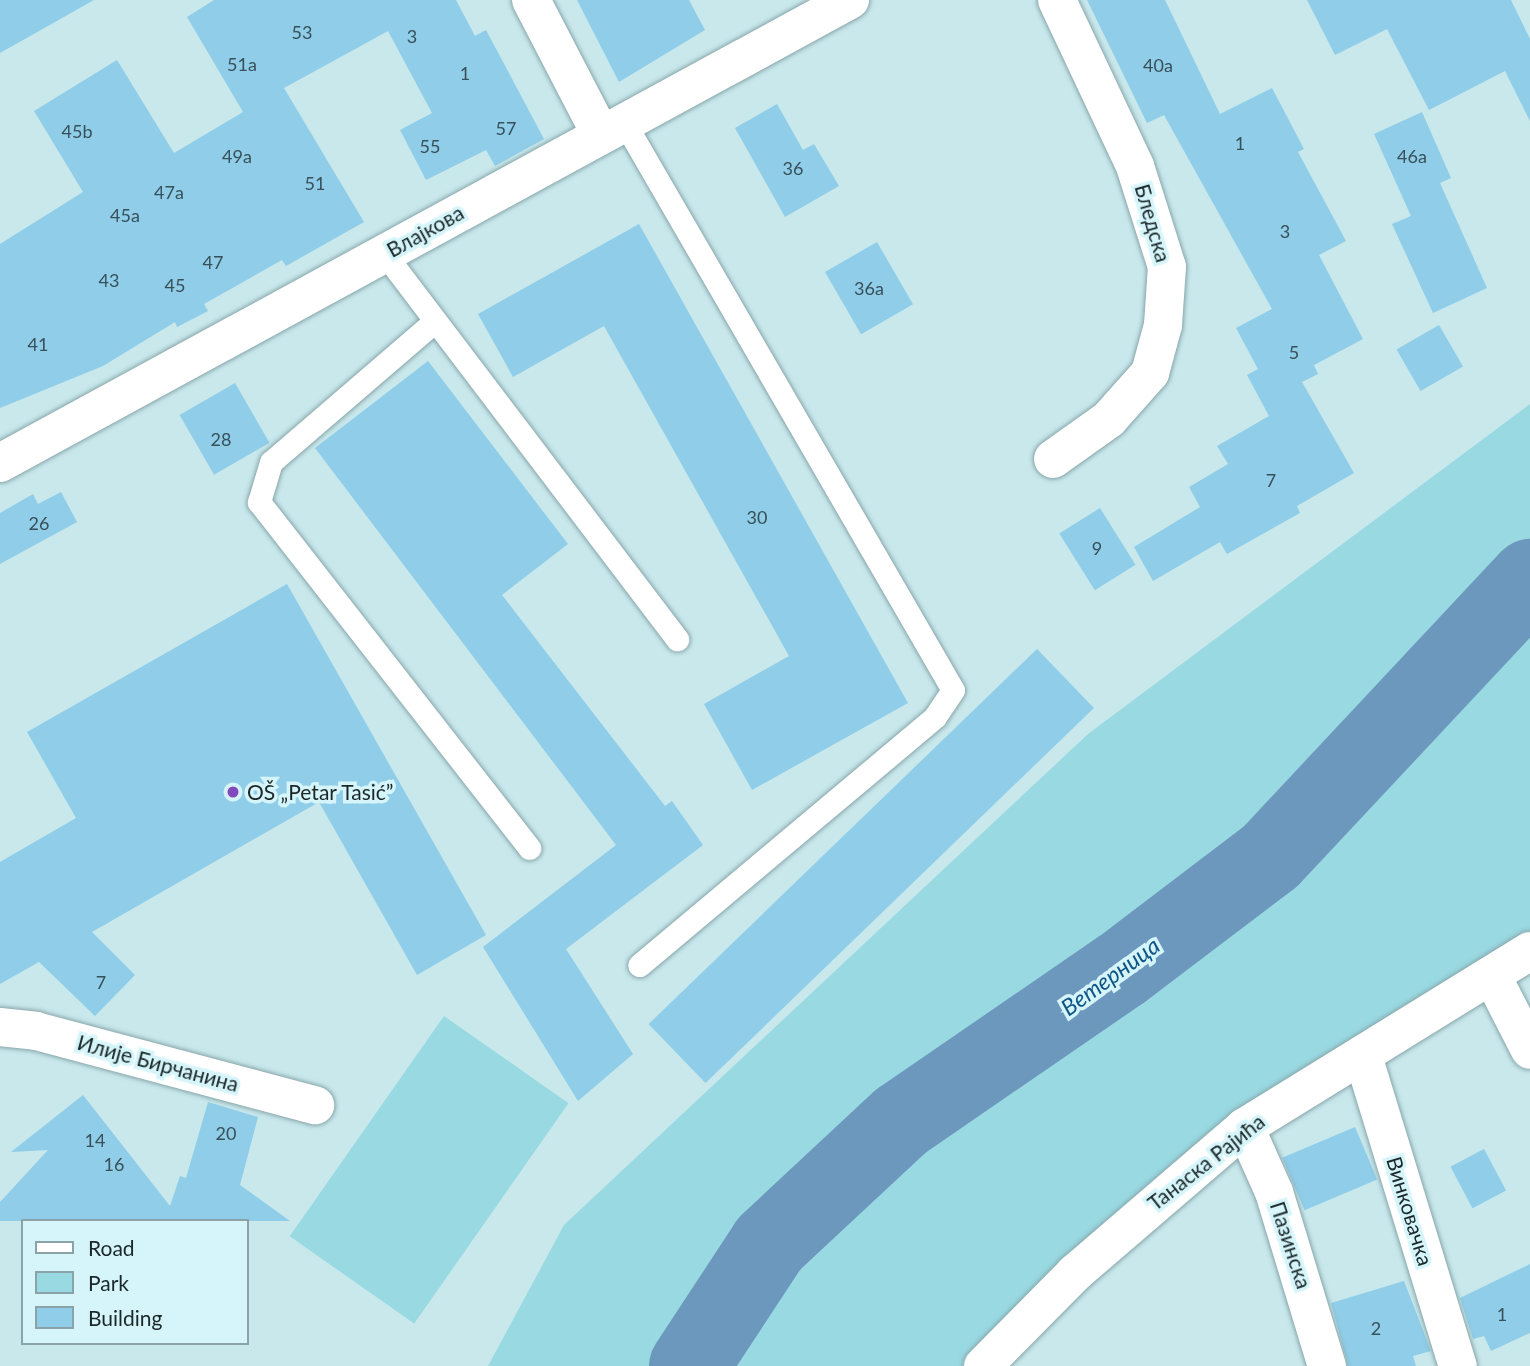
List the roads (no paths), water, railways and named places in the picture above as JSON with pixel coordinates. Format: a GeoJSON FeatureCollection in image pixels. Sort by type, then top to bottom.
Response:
{"type":"FeatureCollection","features":[{"type":"Feature","properties":{"kind":"street"},"geometry":{"type":"LineString","coordinates":[[531,0],[612,128]]}},
{"type":"Feature","properties":{"kind":"street","name":"Влајкова"},"geometry":{"type":"LineString","coordinates":[[0,463],[850,0]]}},
{"type":"Feature","properties":{"kind":"street","name":"Бледска"},"geometry":{"type":"LineString","coordinates":[[1053,459],[1109,419],[1150,373],[1163,325],[1167,267],[1135,166],[1057,0]]}},
{"type":"Feature","properties":{"kind":"street","name":"Танаска Рајића"},"geometry":{"type":"LineString","coordinates":[[983,1366],[1075,1273],[1245,1127],[1530,951]]}},
{"type":"Feature","properties":{"kind":"street"},"geometry":{"type":"LineString","coordinates":[[1493,976],[1530,1050]]}},
{"type":"Feature","properties":{"kind":"street","name":"Илије Бирчанина"},"geometry":{"type":"LineString","coordinates":[[0,1027],[36,1031],[315,1105]]}},
{"type":"Feature","properties":{"kind":"street","name":"Винковачка"},"geometry":{"type":"LineString","coordinates":[[1363,1056],[1458,1366]]}},
{"type":"Feature","properties":{"kind":"street","name":"Пазинска"},"geometry":{"type":"LineString","coordinates":[[1245,1127],[1273,1192],[1327,1366]]}},
{"type":"Feature","properties":{"kind":"lane"},"geometry":{"type":"LineString","coordinates":[[612,128],[953,690],[934,717],[639,965]]}},
{"type":"Feature","properties":{"kind":"lane"},"geometry":{"type":"LineString","coordinates":[[384,253],[677,639]]}},
{"type":"Feature","properties":{"kind":"lane"},"geometry":{"type":"LineString","coordinates":[[435,321],[271,462],[260,502],[528,848]]}},
{"type":"Feature","properties":{"kind":"waterway","name":"Ветерница"},"geometry":{"type":"LineString","coordinates":[[689,1366],[769,1244],[901,1121],[1121,970],[1270,857],[1530,579]]}},
{"type":"Feature","properties":{"kind":"place","name":"OŠ „Petar Tasić”"},"geometry":{"type":"Point","coordinates":[233,792]}}]}
